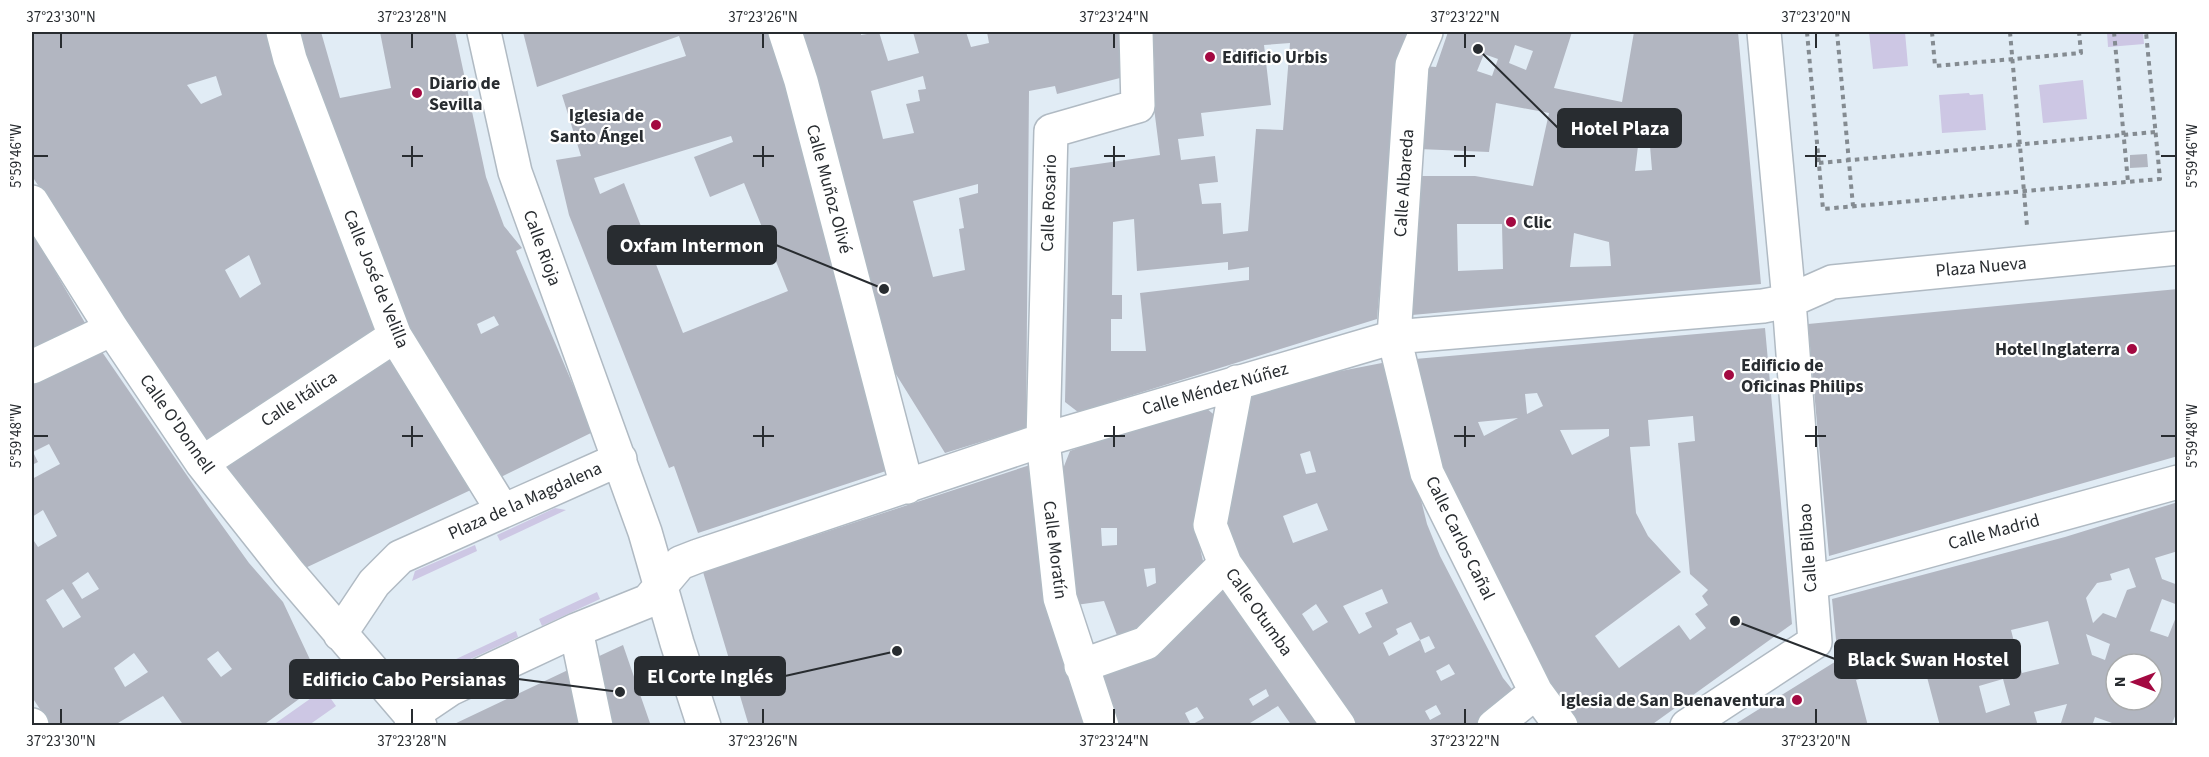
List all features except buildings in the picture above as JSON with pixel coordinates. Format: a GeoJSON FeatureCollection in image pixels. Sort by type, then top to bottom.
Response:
{"type":"FeatureCollection","features":[{"type":"Feature","properties":{"kind":"street","name":"Calle José de Velilla"},"geometry":{"type":"LineString","coordinates":[[283,32],[290,59],[395,336],[502,511]]}},
{"type":"Feature","properties":{"kind":"street","name":"Calle Rioja"},"geometry":{"type":"LineString","coordinates":[[484,32],[514,172],[620,459]]}},
{"type":"Feature","properties":{"kind":"street","name":"Calle Muñoz Olivé"},"geometry":{"type":"LineString","coordinates":[[785,32],[801,81],[907,487]]}},
{"type":"Feature","properties":{"kind":"street","name":"Calle Rosario"},"geometry":{"type":"LineString","coordinates":[[1043,440],[1052,131],[1138,106],[1136,32]]}},
{"type":"Feature","properties":{"kind":"street","name":"Calle Albareda"},"geometry":{"type":"LineString","coordinates":[[1394,337],[1412,65],[1426,32]]}},
{"type":"Feature","properties":{"kind":"street"},"geometry":{"type":"LineString","coordinates":[[1764,32],[1776,304]]}},
{"type":"Feature","properties":{"kind":"street","name":"Calle O'Donnell"},"geometry":{"type":"LineString","coordinates":[[32,202],[112,329],[202,463],[340,634]]}},
{"type":"Feature","properties":{"kind":"street","name":"Plaza Nueva"},"geometry":{"type":"LineString","coordinates":[[1776,304],[1832,282],[2178,249]]}},
{"type":"Feature","properties":{"kind":"street","name":"Calle Méndez Núñez"},"geometry":{"type":"LineString","coordinates":[[662,586],[680,563],[1043,440],[1394,337],[1776,304]]}},
{"type":"Feature","properties":{"kind":"street","name":"Calle Bilbao"},"geometry":{"type":"LineString","coordinates":[[1687,726],[1815,642],[1811,583],[1776,304]]}},
{"type":"Feature","properties":{"kind":"street"},"geometry":{"type":"LineString","coordinates":[[32,367],[112,329]]}},
{"type":"Feature","properties":{"kind":"street","name":"Calle Itálica"},"geometry":{"type":"LineString","coordinates":[[202,463],[395,336]]}},
{"type":"Feature","properties":{"kind":"street","name":"Calle Carlos Cañal"},"geometry":{"type":"LineString","coordinates":[[1394,337],[1427,473],[1536,692],[1561,726]]}},
{"type":"Feature","properties":{"kind":"street","name":"Calle Otumba"},"geometry":{"type":"LineString","coordinates":[[1237,382],[1210,525],[1225,564],[1339,726]]}},
{"type":"Feature","properties":{"kind":"street","name":"Calle Moratín"},"geometry":{"type":"LineString","coordinates":[[1043,440],[1060,598],[1102,726]]}},
{"type":"Feature","properties":{"kind":"street","name":"Plaza de la Magdalena"},"geometry":{"type":"LineString","coordinates":[[340,634],[374,582],[400,557],[620,459],[662,586],[704,726]]}},
{"type":"Feature","properties":{"kind":"street","name":"Calle Madrid"},"geometry":{"type":"LineString","coordinates":[[1811,583],[2178,482]]}},
{"type":"Feature","properties":{"kind":"street"},"geometry":{"type":"LineString","coordinates":[[1081,666],[1146,642],[1225,564]]}},
{"type":"Feature","properties":{"kind":"street"},"geometry":{"type":"LineString","coordinates":[[340,634],[415,721],[450,689],[576,630],[648,601],[662,586]]}},
{"type":"Feature","properties":{"kind":"street"},"geometry":{"type":"LineString","coordinates":[[576,630],[596,726]]}},
{"type":"Feature","properties":{"kind":"street"},"geometry":{"type":"LineString","coordinates":[[1494,726],[1536,692]]}},
{"type":"Feature","properties":{"kind":"path"},"geometry":{"type":"LineString","coordinates":[[1807,32],[1823,209],[2160,179],[2146,32]]}},
{"type":"Feature","properties":{"kind":"path"},"geometry":{"type":"LineString","coordinates":[[1837,32],[1852,207]]}},
{"type":"Feature","properties":{"kind":"path"},"geometry":{"type":"LineString","coordinates":[[1932,32],[1935,66],[2081,53],[2079,32]]}},
{"type":"Feature","properties":{"kind":"path","name":"Plaza Nueva"},"geometry":{"type":"LineString","coordinates":[[2010,32],[2028,233]]}},
{"type":"Feature","properties":{"kind":"path"},"geometry":{"type":"LineString","coordinates":[[2114,32],[2128,182]]}},
{"type":"Feature","properties":{"kind":"path"},"geometry":{"type":"LineString","coordinates":[[1819,163],[2155,132]]}},
{"type":"Feature","properties":{"kind":"shaded area"},"geometry":{"type":"Polygon","coordinates":[[[1869,32],[1905,32],[1908,66],[1873,69],[1869,32]]]}},
{"type":"Feature","properties":{"kind":"shaded area"},"geometry":{"type":"Polygon","coordinates":[[[2107,32],[2143,32],[2144,44],[2108,47],[2107,32]]]}},
{"type":"Feature","properties":{"kind":"shaded area"},"geometry":{"type":"Polygon","coordinates":[[[2083,80],[2087,119],[2043,123],[2039,85],[2083,80]]]}},
{"type":"Feature","properties":{"kind":"shaded area"},"geometry":{"type":"Polygon","coordinates":[[[1969,93],[1970,95],[1983,94],[1986,130],[1942,133],[1939,95],[1969,93]]]}},
{"type":"Feature","properties":{"kind":"shaded area"},"geometry":{"type":"Polygon","coordinates":[[[555,508],[566,510],[500,541],[497,535],[555,508]]]}},
{"type":"Feature","properties":{"kind":"shaded area"},"geometry":{"type":"Polygon","coordinates":[[[475,545],[477,551],[412,581],[415,571],[475,545]]]}},
{"type":"Feature","properties":{"kind":"shaded area"},"geometry":{"type":"Polygon","coordinates":[[[597,592],[600,599],[542,626],[539,619],[597,592]]]}},
{"type":"Feature","properties":{"kind":"shaded area"},"geometry":{"type":"Polygon","coordinates":[[[516,631],[518,637],[464,662],[454,660],[516,631]]]}},
{"type":"Feature","properties":{"kind":"shaded area"},"geometry":{"type":"Polygon","coordinates":[[[324,689],[336,706],[309,725],[273,725],[324,689]]]}},
{"type":"Feature","properties":{"kind":"place","name":"Hotel Plaza"},"geometry":{"type":"Point","coordinates":[1478,49]}},
{"type":"Feature","properties":{"kind":"place","name":"Edificio Urbis"},"geometry":{"type":"Point","coordinates":[1210,57]}},
{"type":"Feature","properties":{"kind":"place","name":"Diario de Sevilla"},"geometry":{"type":"Point","coordinates":[417,93]}},
{"type":"Feature","properties":{"kind":"place","name":"Iglesia de Santo Ángel"},"geometry":{"type":"Point","coordinates":[656,125]}},
{"type":"Feature","properties":{"kind":"place","name":"Clic"},"geometry":{"type":"Point","coordinates":[1511,222]}},
{"type":"Feature","properties":{"kind":"place","name":"Oxfam Intermon"},"geometry":{"type":"Point","coordinates":[884,289]}},
{"type":"Feature","properties":{"kind":"place","name":"Hotel Inglaterra"},"geometry":{"type":"Point","coordinates":[2132,349]}},
{"type":"Feature","properties":{"kind":"place","name":"Edificio de Oficinas Philips"},"geometry":{"type":"Point","coordinates":[1729,375]}},
{"type":"Feature","properties":{"kind":"place","name":"Black Swan Hostel"},"geometry":{"type":"Point","coordinates":[1735,621]}},
{"type":"Feature","properties":{"kind":"place","name":"El Corte Inglés"},"geometry":{"type":"Point","coordinates":[897,651]}},
{"type":"Feature","properties":{"kind":"place","name":"Edificio Cabo Persianas"},"geometry":{"type":"Point","coordinates":[620,692]}},
{"type":"Feature","properties":{"kind":"place","name":"Iglesia de San Buenaventura"},"geometry":{"type":"Point","coordinates":[1797,700]}}]}
